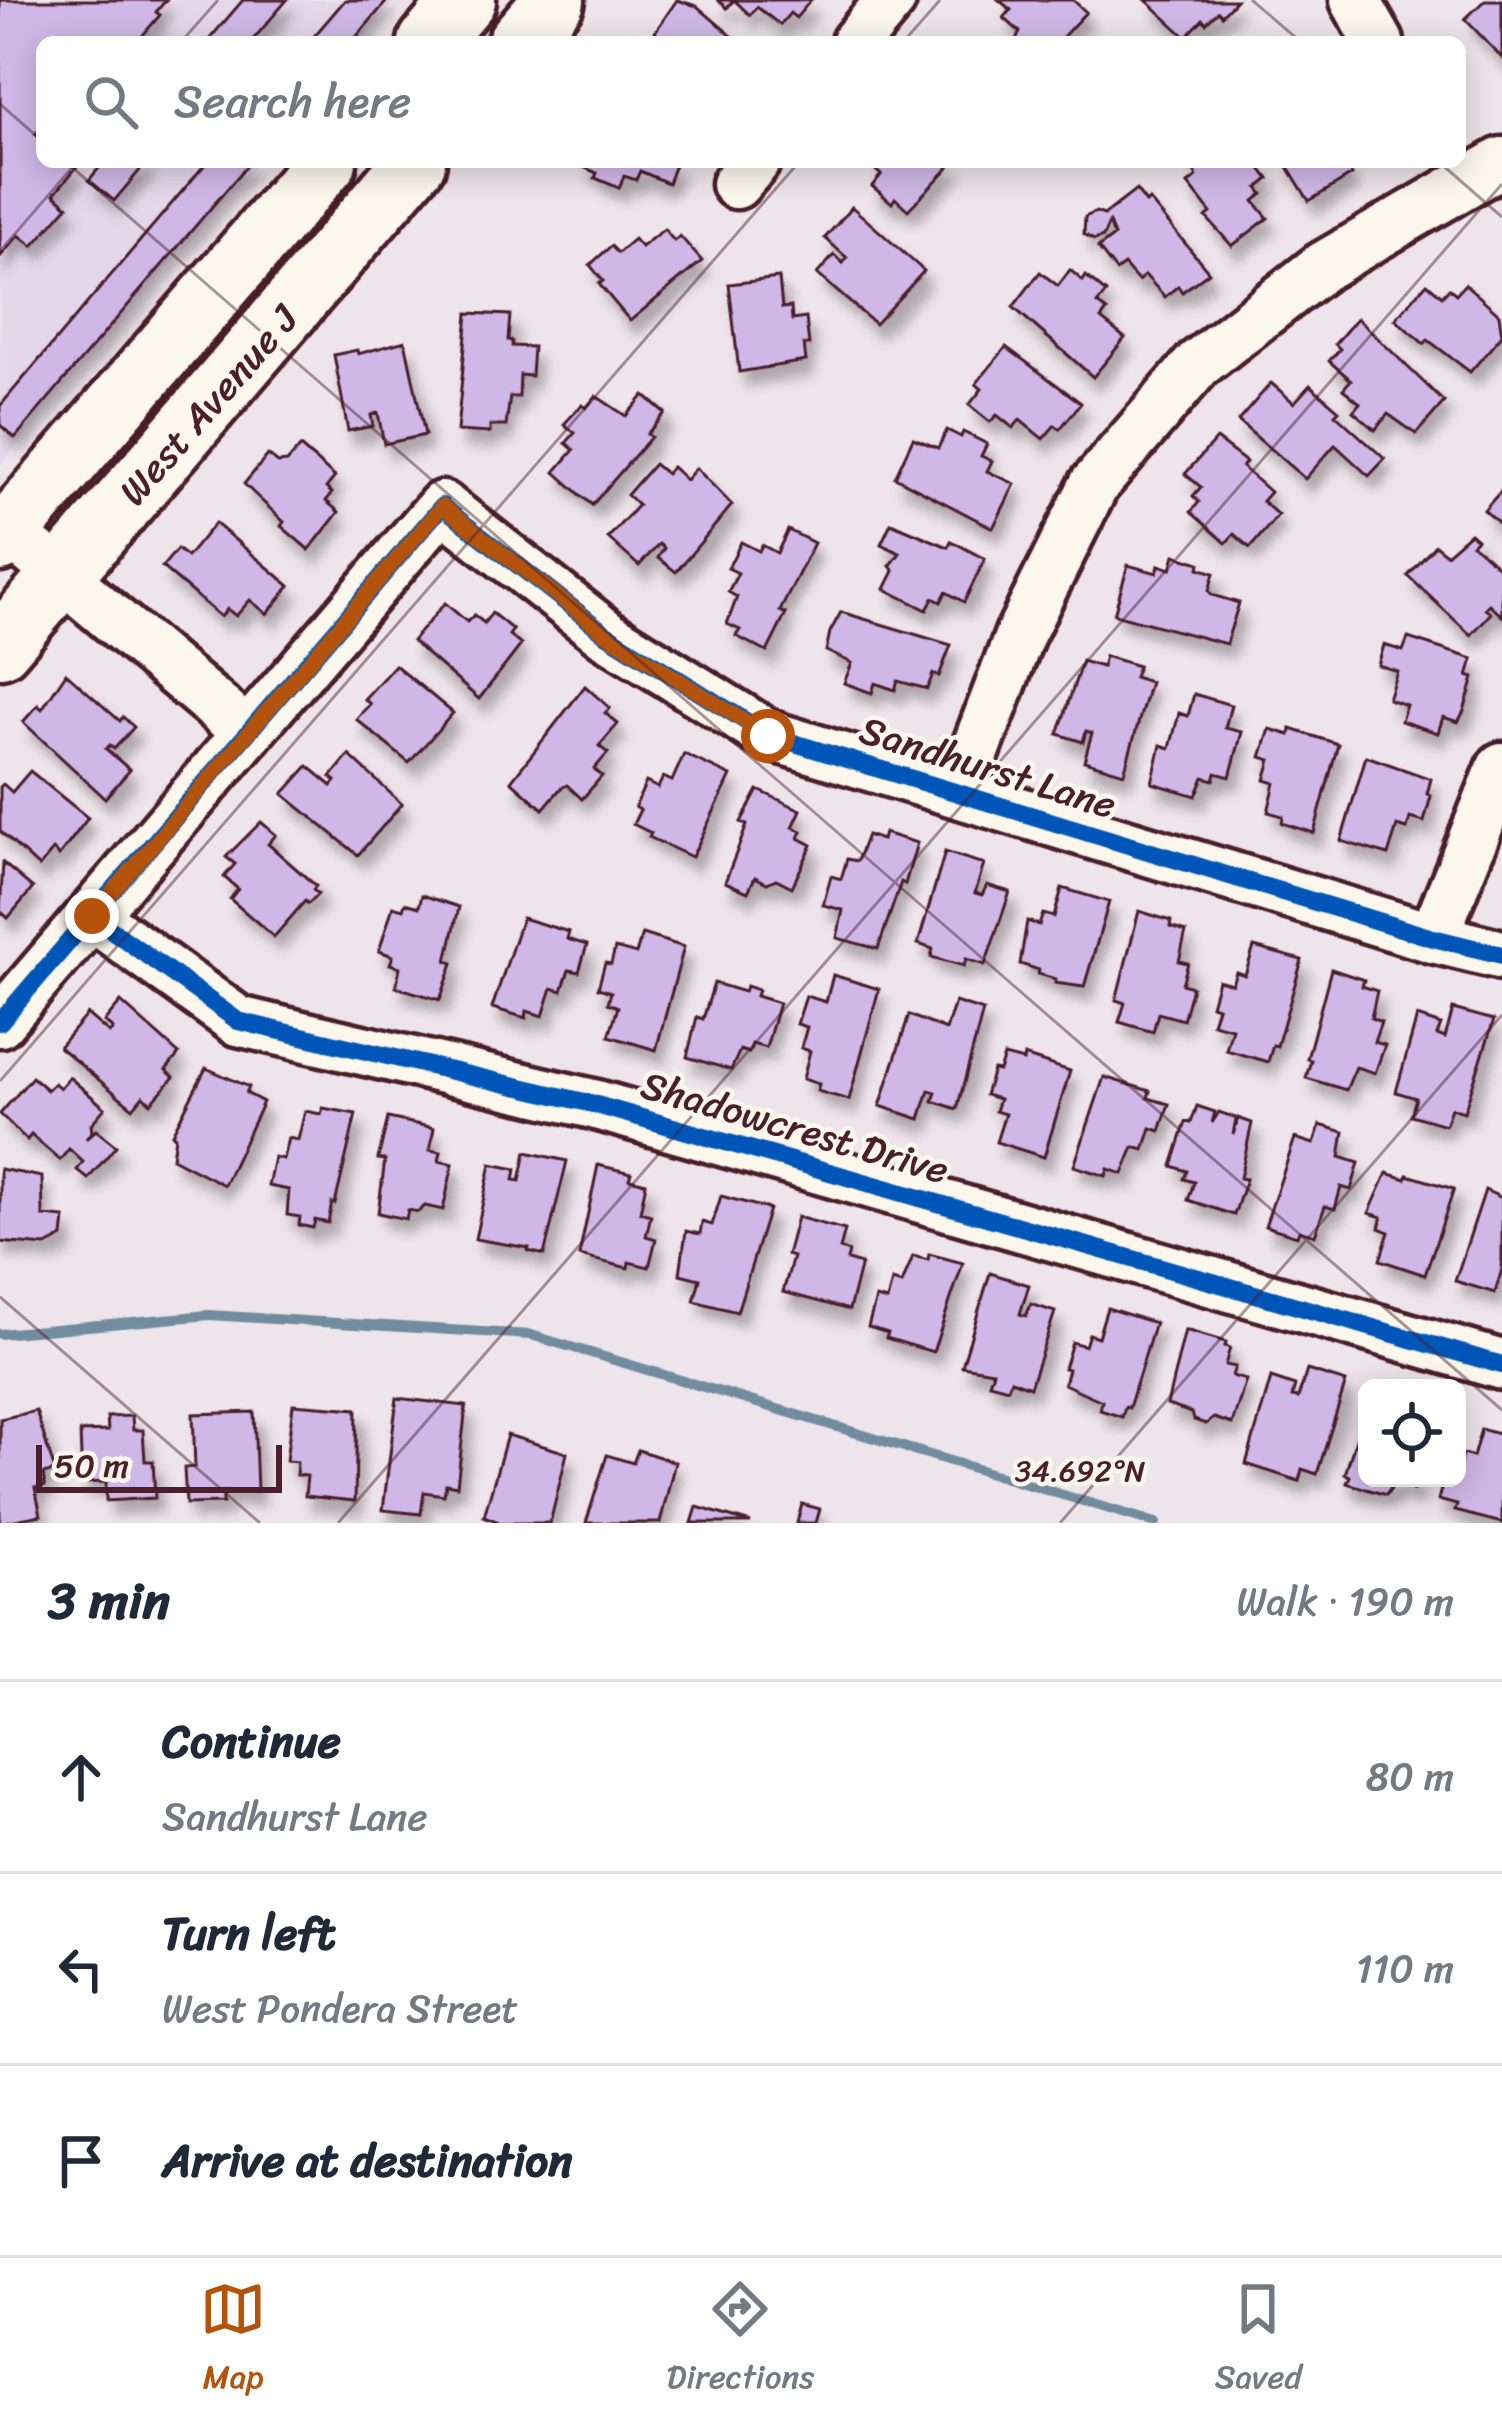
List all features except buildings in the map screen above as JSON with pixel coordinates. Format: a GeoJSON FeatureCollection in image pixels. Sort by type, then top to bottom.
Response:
{"type":"FeatureCollection","features":[{"type":"Feature","properties":{"kind":"main road"},"geometry":{"type":"LineString","coordinates":[[434,36],[465,0]]}},
{"type":"Feature","properties":{"kind":"main road"},"geometry":{"type":"LineString","coordinates":[[523,36],[554,0]]}},
{"type":"Feature","properties":{"kind":"main road","name":"West Avenue J"},"geometry":{"type":"LineString","coordinates":[[3,532],[321,168]]}},
{"type":"Feature","properties":{"kind":"main road","name":"West Avenue J"},"geometry":{"type":"LineString","coordinates":[[0,646],[411,168]]}},
{"type":"Feature","properties":{"kind":"street"},"geometry":{"type":"LineString","coordinates":[[861,36],[891,0]]}},
{"type":"Feature","properties":{"kind":"street"},"geometry":{"type":"LineString","coordinates":[[1354,0],[1375,36]]}},
{"type":"Feature","properties":{"kind":"street"},"geometry":{"type":"LineString","coordinates":[[961,791],[1020,634],[1094,485],[1198,364],[1448,177],[1502,162]]}},
{"type":"Feature","properties":{"kind":"street","name":"Sandhurst Lane"},"geometry":{"type":"LineString","coordinates":[[248,733],[442,506],[606,634],[768,736],[1502,955]]}},
{"type":"Feature","properties":{"kind":"street"},"geometry":{"type":"LineString","coordinates":[[0,1022],[248,733],[63,574],[3,532]]}},
{"type":"Feature","properties":{"kind":"street"},"geometry":{"type":"LineString","coordinates":[[1433,938],[1502,767]]}},
{"type":"Feature","properties":{"kind":"street","name":"Shadowcrest Drive"},"geometry":{"type":"LineString","coordinates":[[92,916],[238,1021],[593,1104],[1502,1365]]}},
{"type":"Feature","properties":{"kind":"shaded area"},"geometry":{"type":"Polygon","coordinates":[[[0,0],[396,0],[365,36],[36,36],[36,168],[253,168],[0,466],[0,0]]]}},
{"type":"Feature","properties":{"kind":"waterway"},"geometry":{"type":"LineString","coordinates":[[0,1334],[209,1315],[531,1335],[1156,1523]]}},
{"type":"Feature","properties":{"kind":"cycle path"},"geometry":{"type":"LineString","coordinates":[[0,1022],[442,506],[606,634],[768,735],[1502,955]]}},
{"type":"Feature","properties":{"kind":"cycle path"},"geometry":{"type":"LineString","coordinates":[[92,916],[238,1021],[593,1104],[1502,1365]]}},
{"type":"Feature","properties":{"kind":"route"},"geometry":{"type":"LineString","coordinates":[[92,916],[442,506],[606,634],[768,736]]}}]}
